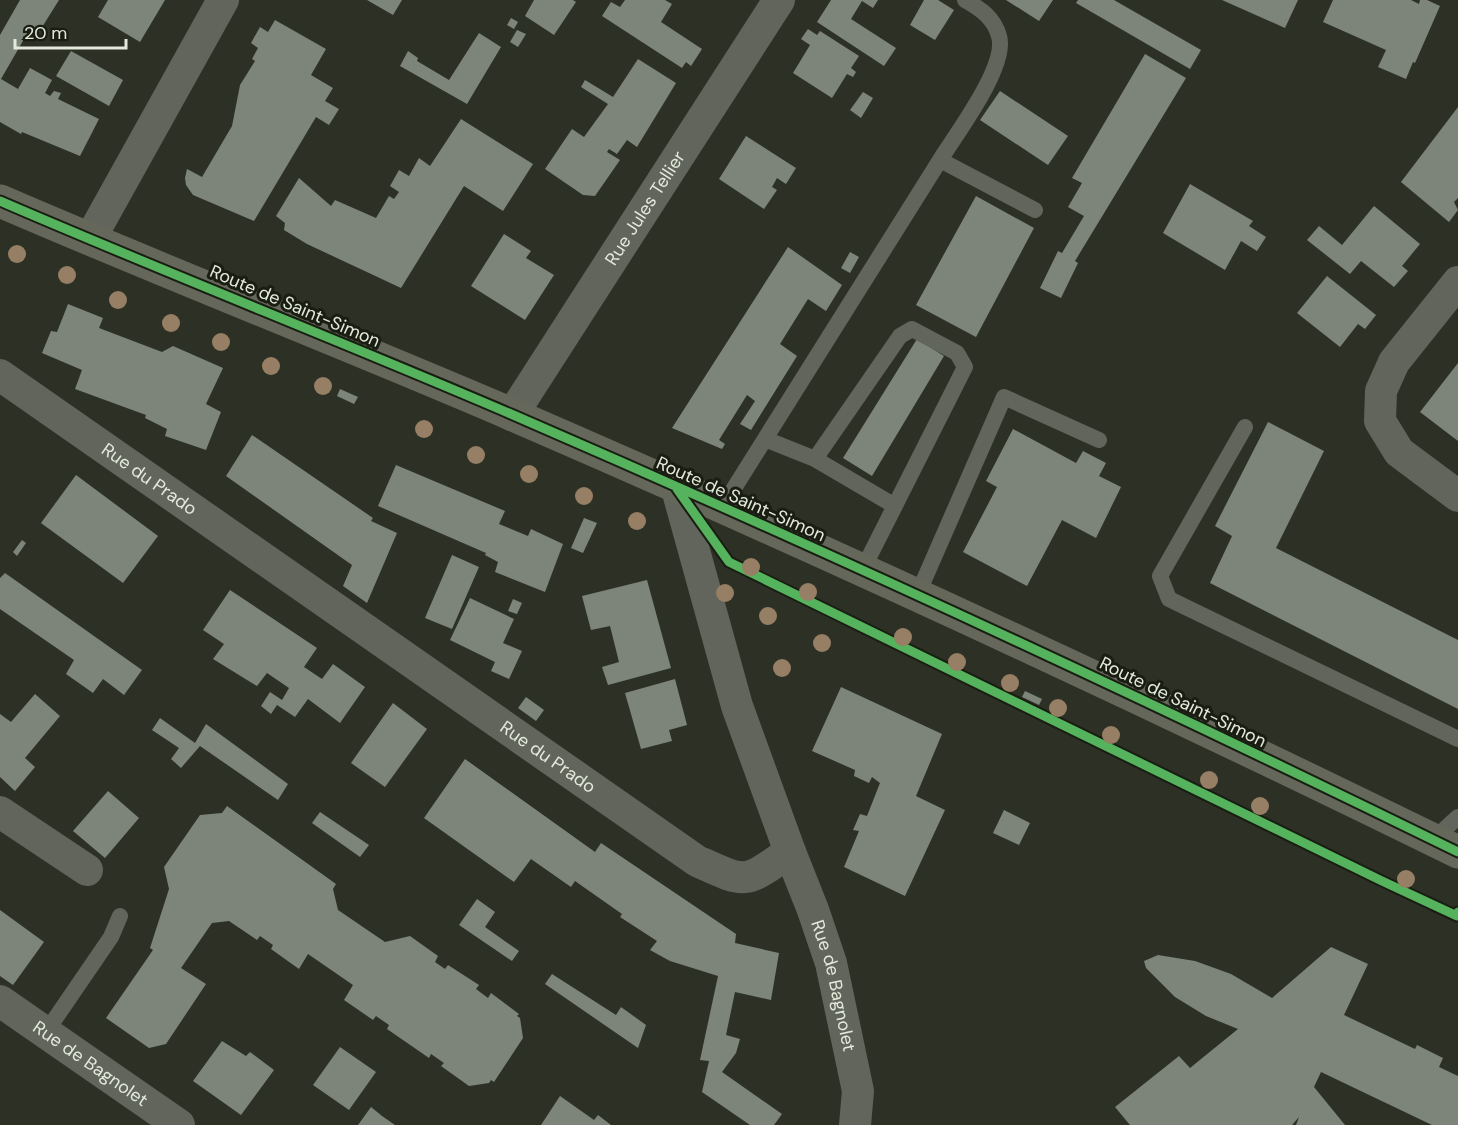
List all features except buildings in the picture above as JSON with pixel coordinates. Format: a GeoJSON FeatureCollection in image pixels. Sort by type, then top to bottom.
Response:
{"type":"FeatureCollection","features":[{"type":"Feature","properties":{"kind":"main road","name":"Route de Saint-Simon"},"geometry":{"type":"LineString","coordinates":[[0,201],[512,415],[862,571],[1017,641],[1446,846]]}},
{"type":"Feature","properties":{"kind":"street"},"geometry":{"type":"LineString","coordinates":[[90,238],[223,0]]}},
{"type":"Feature","properties":{"kind":"street","name":"Rue Jules Tellier"},"geometry":{"type":"LineString","coordinates":[[512,415],[779,0]]}},
{"type":"Feature","properties":{"kind":"street"},"geometry":{"type":"LineString","coordinates":[[1458,282],[1394,362],[1381,391],[1380,421],[1399,452],[1458,496]]}},
{"type":"Feature","properties":{"kind":"street","name":"Rue du Prado"},"geometry":{"type":"LineString","coordinates":[[0,375],[696,861],[733,877],[752,878],[789,852]]}},
{"type":"Feature","properties":{"kind":"street"},"geometry":{"type":"LineString","coordinates":[[677,489],[737,706],[789,852]]}},
{"type":"Feature","properties":{"kind":"street"},"geometry":{"type":"LineString","coordinates":[[0,812],[87,870]]}},
{"type":"Feature","properties":{"kind":"street","name":"Rue de Bagnolet"},"geometry":{"type":"LineString","coordinates":[[789,852],[813,910],[831,963],[858,1091],[855,1125]]}},
{"type":"Feature","properties":{"kind":"street","name":"Rue de Bagnolet"},"geometry":{"type":"LineString","coordinates":[[0,1001],[179,1125]]}},
{"type":"Feature","properties":{"kind":"lane"},"geometry":{"type":"LineString","coordinates":[[721,509],[993,76],[1000,38],[986,12],[965,0]]}},
{"type":"Feature","properties":{"kind":"lane"},"geometry":{"type":"LineString","coordinates":[[940,160],[1035,210]]}},
{"type":"Feature","properties":{"kind":"lane"},"geometry":{"type":"LineString","coordinates":[[815,459],[900,336],[912,330],[957,353],[965,367],[862,571]]}},
{"type":"Feature","properties":{"kind":"lane"},"geometry":{"type":"LineString","coordinates":[[917,596],[1004,397],[1099,440]]}},
{"type":"Feature","properties":{"kind":"lane"},"geometry":{"type":"LineString","coordinates":[[1245,427],[1161,576],[1169,599],[1458,739]]}},
{"type":"Feature","properties":{"kind":"lane"},"geometry":{"type":"LineString","coordinates":[[765,439],[815,459],[895,506]]}},
{"type":"Feature","properties":{"kind":"lane"},"geometry":{"type":"LineString","coordinates":[[1446,846],[1458,817]]}},
{"type":"Feature","properties":{"kind":"lane"},"geometry":{"type":"LineString","coordinates":[[46,1032],[111,937],[120,916]]}},
{"type":"Feature","properties":{"kind":"cycle path"},"geometry":{"type":"LineString","coordinates":[[0,201],[511,414],[750,519],[1223,738],[1458,852]]}},
{"type":"Feature","properties":{"kind":"cycle path"},"geometry":{"type":"LineString","coordinates":[[677,489],[729,562],[1382,881],[1457,916],[1458,912]]}}]}
